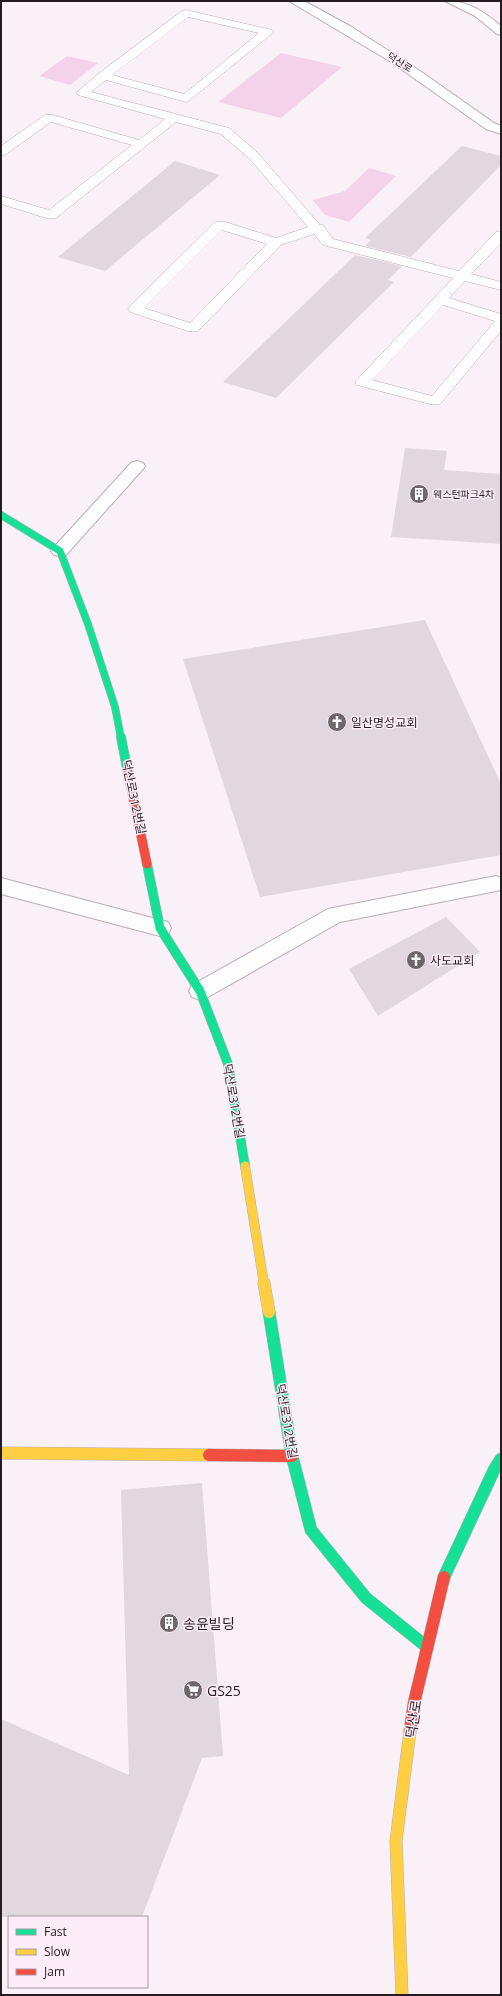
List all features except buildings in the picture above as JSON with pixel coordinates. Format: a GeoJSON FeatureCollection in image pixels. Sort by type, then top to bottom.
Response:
{"type":"FeatureCollection","features":[{"type":"Feature","properties":{"kind":"street","name":"덕산로"},"geometry":{"type":"LineString","coordinates":[[295,1],[322,15],[409,67],[490,126],[501,130]]}},
{"type":"Feature","properties":{"kind":"street"},"geometry":{"type":"LineString","coordinates":[[451,1],[479,14],[501,32]]}},
{"type":"Feature","properties":{"kind":"street"},"geometry":{"type":"LineString","coordinates":[[1,515],[60,551],[137,466]]}},
{"type":"Feature","properties":{"kind":"street","name":"덕산로312번길"},"geometry":{"type":"LineString","coordinates":[[60,551],[88,624],[115,707],[160,928],[200,991],[228,1064],[292,1456],[311,1530],[366,1598],[427,1647]]}},
{"type":"Feature","properties":{"kind":"street"},"geometry":{"type":"LineString","coordinates":[[200,991],[335,915],[498,883]]}},
{"type":"Feature","properties":{"kind":"street"},"geometry":{"type":"LineString","coordinates":[[1,886],[160,928]]}},
{"type":"Feature","properties":{"kind":"street"},"geometry":{"type":"LineString","coordinates":[[1,1453],[292,1456]]}},
{"type":"Feature","properties":{"kind":"street","name":"덕산로"},"geometry":{"type":"LineString","coordinates":[[402,1995],[396,1841],[414,1703],[443,1579],[494,1470],[501,1459]]}},
{"type":"Feature","properties":{"kind":"lane"},"geometry":{"type":"LineString","coordinates":[[102,76],[186,98],[268,32],[186,13],[102,76],[82,93],[225,131],[254,156],[318,228],[328,242],[501,286]]}},
{"type":"Feature","properties":{"kind":"lane"},"geometry":{"type":"LineString","coordinates":[[1,200],[51,215],[176,117]]}},
{"type":"Feature","properties":{"kind":"lane"},"geometry":{"type":"LineString","coordinates":[[1,152],[49,118],[141,144]]}},
{"type":"Feature","properties":{"kind":"lane"},"geometry":{"type":"LineString","coordinates":[[276,242],[220,225],[135,309],[193,328],[276,242],[318,228]]}},
{"type":"Feature","properties":{"kind":"lane"},"geometry":{"type":"LineString","coordinates":[[501,235],[495,249],[462,275],[362,382],[435,401],[501,322]]}},
{"type":"Feature","properties":{"kind":"lane"},"geometry":{"type":"LineString","coordinates":[[439,299],[501,318]]}},
{"type":"Feature","properties":{"kind":"shaded area"},"geometry":{"type":"Polygon","coordinates":[[[281,53],[342,67],[281,118],[218,102],[281,53]]]}},
{"type":"Feature","properties":{"kind":"shaded area"},"geometry":{"type":"Polygon","coordinates":[[[67,56],[98,63],[70,85],[39,76],[67,56]]]}},
{"type":"Feature","properties":{"kind":"shaded area"},"geometry":{"type":"Polygon","coordinates":[[[369,168],[396,176],[349,222],[325,215],[313,200],[345,191],[369,168]]]}},
{"type":"Feature","properties":{"kind":"traffic: fast"},"geometry":{"type":"LineString","coordinates":[[1,515],[60,551],[88,624],[115,707],[127,768]]}},
{"type":"Feature","properties":{"kind":"traffic: fast"},"geometry":{"type":"LineString","coordinates":[[147,864],[160,928],[200,991],[228,1064],[245,1166]]}},
{"type":"Feature","properties":{"kind":"traffic: fast"},"geometry":{"type":"LineString","coordinates":[[269,1312],[292,1456],[311,1530],[366,1598],[427,1647]]}},
{"type":"Feature","properties":{"kind":"traffic: fast"},"geometry":{"type":"LineString","coordinates":[[444,1577],[494,1470],[501,1459]]}},
{"type":"Feature","properties":{"kind":"traffic: slow"},"geometry":{"type":"LineString","coordinates":[[245,1166],[269,1312]]}},
{"type":"Feature","properties":{"kind":"traffic: slow"},"geometry":{"type":"LineString","coordinates":[[1,1453],[209,1455]]}},
{"type":"Feature","properties":{"kind":"traffic: slow"},"geometry":{"type":"LineString","coordinates":[[402,1995],[396,1841],[410,1731]]}},
{"type":"Feature","properties":{"kind":"traffic: jam"},"geometry":{"type":"LineString","coordinates":[[127,768],[147,864]]}},
{"type":"Feature","properties":{"kind":"traffic: jam"},"geometry":{"type":"LineString","coordinates":[[209,1455],[292,1456]]}},
{"type":"Feature","properties":{"kind":"traffic: jam"},"geometry":{"type":"LineString","coordinates":[[410,1731],[414,1703],[444,1577]]}},
{"type":"Feature","properties":{"kind":"place","name":"웨스턴파크4차"},"geometry":{"type":"Point","coordinates":[419,494]}},
{"type":"Feature","properties":{"kind":"place","name":"일산명성교회"},"geometry":{"type":"Point","coordinates":[337,722]}},
{"type":"Feature","properties":{"kind":"place","name":"사도교회"},"geometry":{"type":"Point","coordinates":[416,960]}},
{"type":"Feature","properties":{"kind":"place","name":"송윤빌딩"},"geometry":{"type":"Point","coordinates":[169,1623]}},
{"type":"Feature","properties":{"kind":"place","name":"GS25"},"geometry":{"type":"Point","coordinates":[193,1690]}}]}
